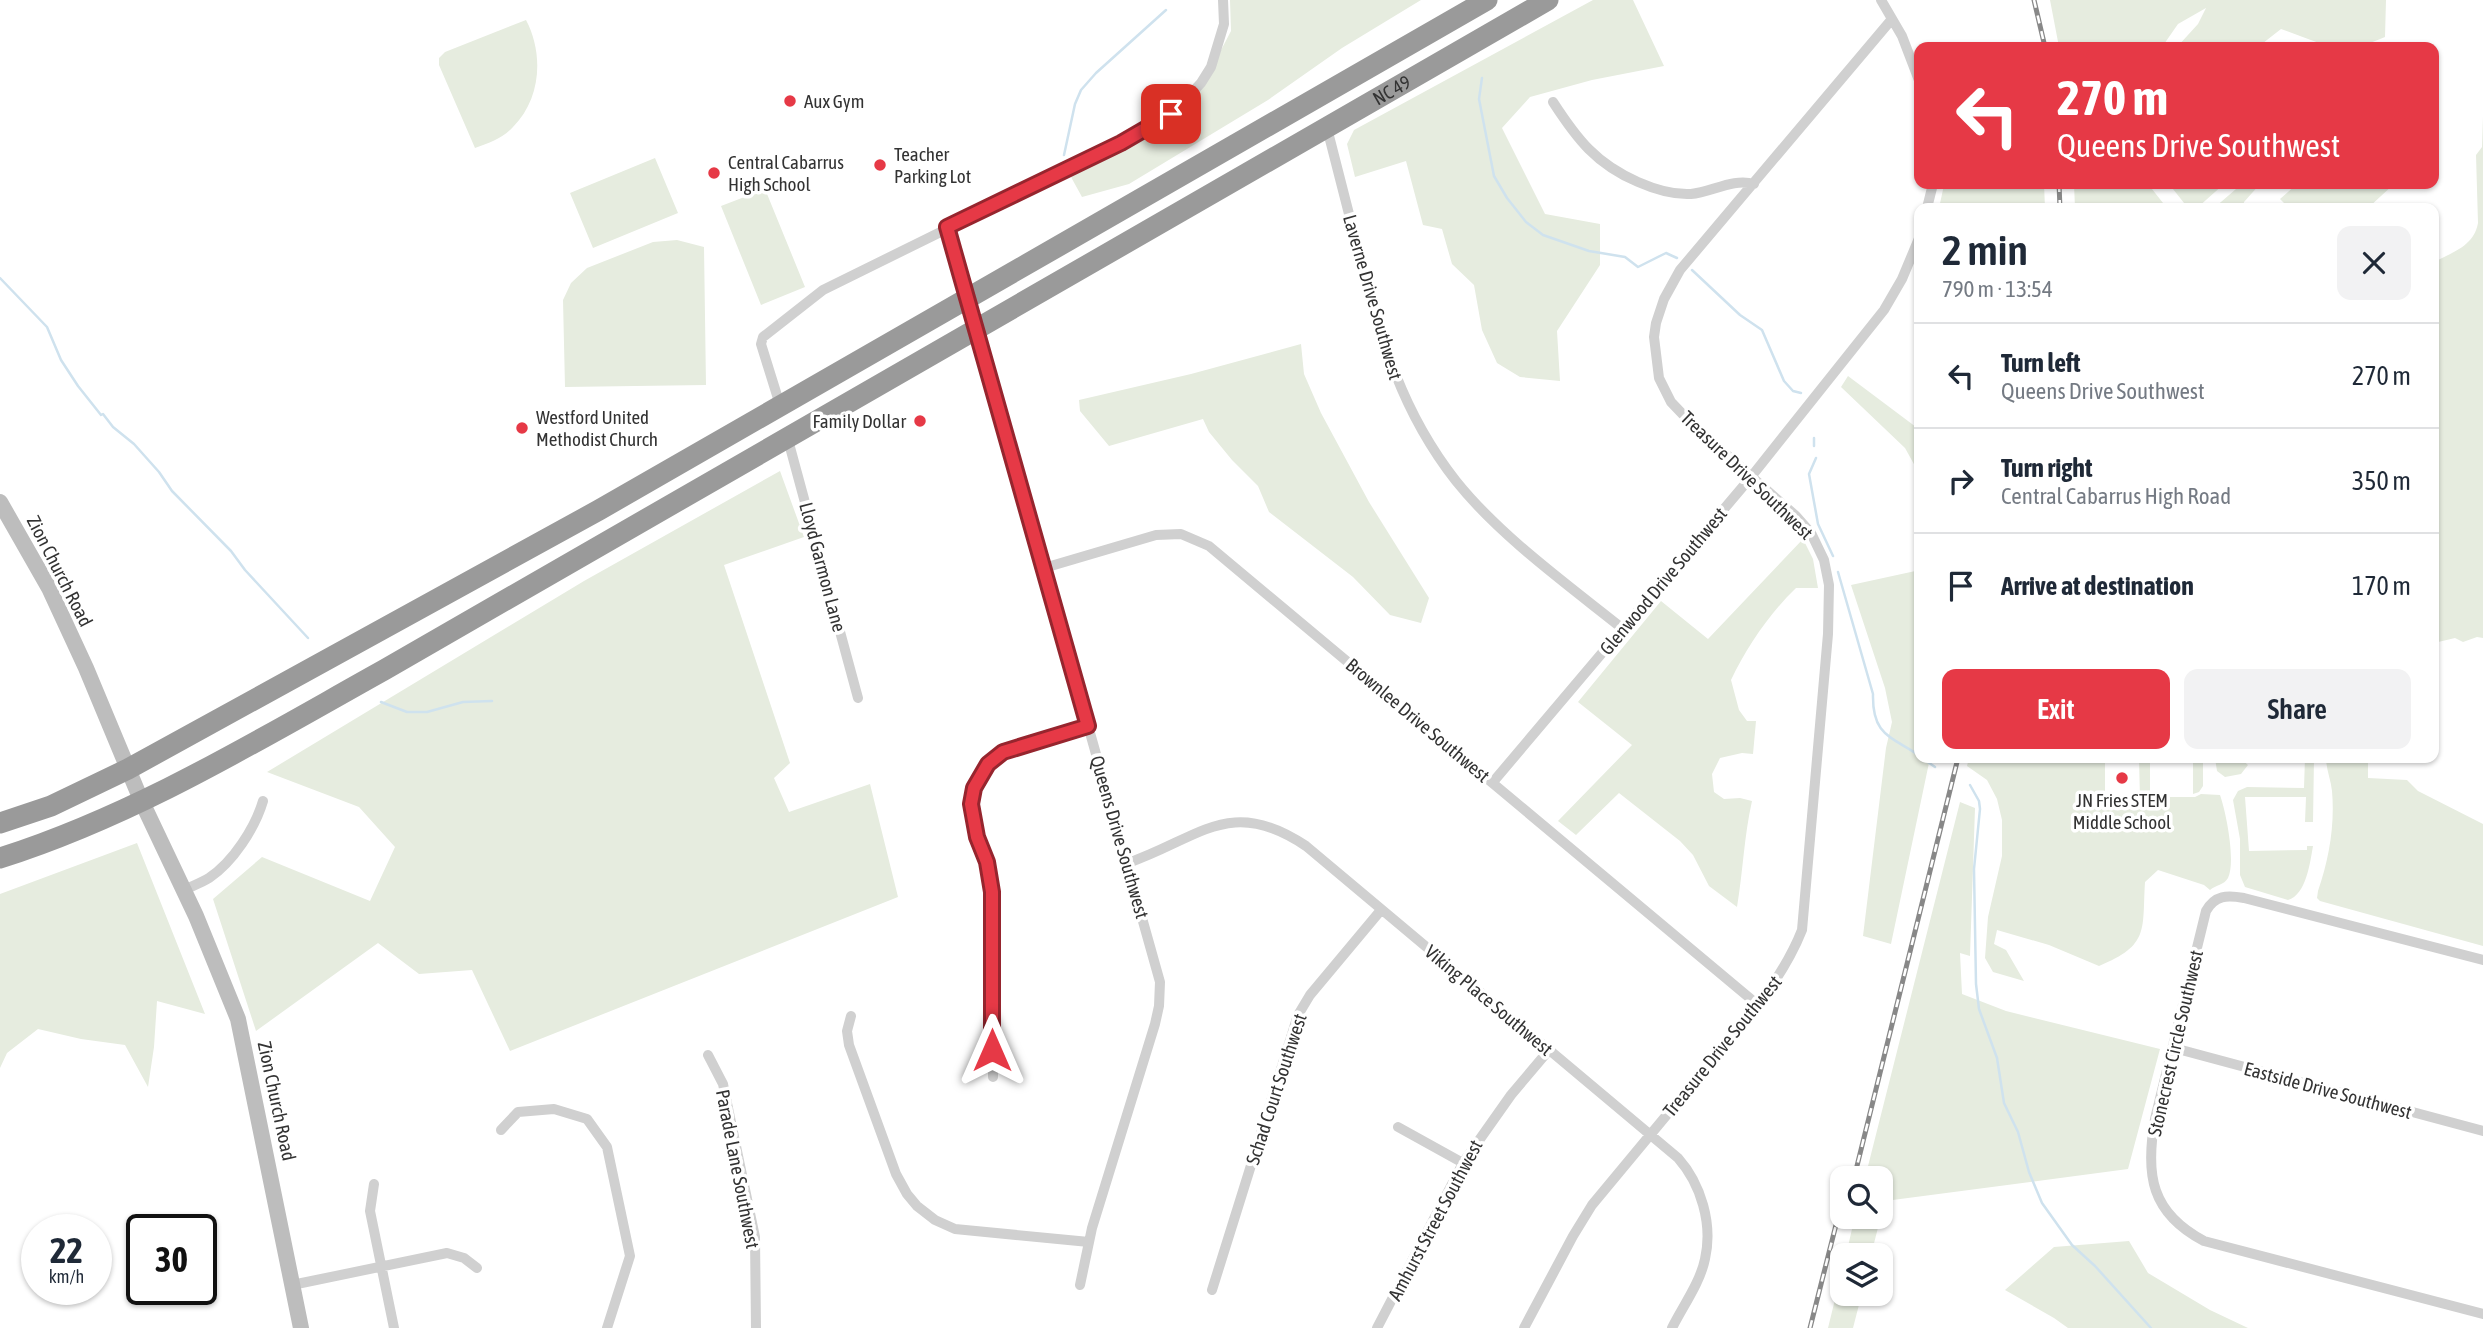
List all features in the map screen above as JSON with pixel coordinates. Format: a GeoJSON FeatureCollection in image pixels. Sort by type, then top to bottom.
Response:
{"type":"FeatureCollection","features":[{"type":"Feature","properties":{"kind":"highway","name":"NC 49"},"geometry":{"type":"LineString","coordinates":[[0,823],[51,806],[128,769],[526,550],[1487,0]]}},
{"type":"Feature","properties":{"kind":"highway","name":"NC 49"},"geometry":{"type":"LineString","coordinates":[[0,858],[66,835],[205,769],[1548,0]]}},
{"type":"Feature","properties":{"kind":"highway"},"geometry":{"type":"LineString","coordinates":[[526,550],[543,577]]}},
{"type":"Feature","properties":{"kind":"street"},"geometry":{"type":"LineString","coordinates":[[780,405],[761,344],[763,337],[824,290],[1121,143],[1171,114],[1201,83],[1211,67],[1224,24],[1223,0]]}},
{"type":"Feature","properties":{"kind":"street"},"geometry":{"type":"LineString","coordinates":[[1881,0],[1902,36],[1914,67]]}},
{"type":"Feature","properties":{"kind":"street","name":"Treasure Drive Southwest"},"geometry":{"type":"LineString","coordinates":[[1524,1328],[1592,1205],[1758,1005],[1780,976],[1802,930],[1806,907],[1829,599],[1824,559],[1818,545],[1796,516],[1671,402],[1659,378],[1654,337],[1661,306],[1680,271],[1892,19]]}},
{"type":"Feature","properties":{"kind":"street"},"geometry":{"type":"LineString","coordinates":[[1553,102],[1584,146],[1601,162],[1623,176],[1651,188],[1688,194],[1741,182],[1754,184]]}},
{"type":"Feature","properties":{"kind":"street","name":"Laverne Drive Southwest"},"geometry":{"type":"LineString","coordinates":[[1327,128],[1391,366],[1418,424],[1446,468],[1482,510],[1623,629]]}},
{"type":"Feature","properties":{"kind":"street","name":"Queens Drive Southwest"},"geometry":{"type":"LineString","coordinates":[[947,227],[1159,972],[1159,1006],[1089,1242],[1080,1286]]}},
{"type":"Feature","properties":{"kind":"street","name":"Glenwood Drive Southwest"},"geometry":{"type":"LineString","coordinates":[[1493,782],[1751,477],[1884,310],[1902,279],[1914,250]]}},
{"type":"Feature","properties":{"kind":"street","name":"Lloyd Garmon Lane"},"geometry":{"type":"LineString","coordinates":[[788,436],[858,698]]}},
{"type":"Feature","properties":{"kind":"street","name":"Zion Church Road"},"geometry":{"type":"LineString","coordinates":[[0,502],[49,588],[238,1019],[301,1328]]}},
{"type":"Feature","properties":{"kind":"street","name":"Brownlee Drive Southwest"},"geometry":{"type":"LineString","coordinates":[[1044,568],[1170,533],[1195,538],[1209,546],[1758,1005]]}},
{"type":"Feature","properties":{"kind":"street"},"geometry":{"type":"LineString","coordinates":[[993,1077],[992,892],[987,862],[977,837],[971,804],[974,788],[988,764],[1003,752],[1088,726]]}},
{"type":"Feature","properties":{"kind":"street"},"geometry":{"type":"LineString","coordinates":[[184,891],[211,877],[239,848],[257,821],[262,802]]}},
{"type":"Feature","properties":{"kind":"street","name":"Viking Place Southwest"},"geometry":{"type":"LineString","coordinates":[[1128,863],[1221,824],[1263,824],[1282,831],[1306,846],[1651,1135],[1687,1169],[1699,1191],[1706,1219],[1705,1260],[1672,1328]]}},
{"type":"Feature","properties":{"kind":"street","name":"Stonecrest Circle Southwest"},"geometry":{"type":"LineString","coordinates":[[2483,960],[2244,898],[2218,897],[2206,911],[2150,1149],[2150,1171],[2160,1202],[2172,1219],[2186,1231],[2220,1246],[2483,1314]]}},
{"type":"Feature","properties":{"kind":"street","name":"Schad Court Southwest"},"geometry":{"type":"LineString","coordinates":[[1212,1290],[1298,1015],[1310,995],[1381,910]]}},
{"type":"Feature","properties":{"kind":"street"},"geometry":{"type":"LineString","coordinates":[[851,1016],[847,1031],[849,1045],[896,1174],[917,1206],[935,1220],[956,1229],[1089,1242]]}},
{"type":"Feature","properties":{"kind":"street","name":"Eastside Drive Southwest"},"geometry":{"type":"LineString","coordinates":[[2174,1048],[2483,1130]]}},
{"type":"Feature","properties":{"kind":"street","name":"Amhurst Street Southwest"},"geometry":{"type":"LineString","coordinates":[[1377,1328],[1463,1163],[1511,1095],[1549,1050]]}},
{"type":"Feature","properties":{"kind":"street","name":"Parade Lane Southwest"},"geometry":{"type":"LineString","coordinates":[[708,1055],[723,1084],[755,1237],[756,1328]]}},
{"type":"Feature","properties":{"kind":"street"},"geometry":{"type":"LineString","coordinates":[[501,1130],[518,1112],[554,1109],[587,1119],[607,1147],[630,1256],[607,1328]]}},
{"type":"Feature","properties":{"kind":"street"},"geometry":{"type":"LineString","coordinates":[[1398,1127],[1463,1163]]}},
{"type":"Feature","properties":{"kind":"street"},"geometry":{"type":"LineString","coordinates":[[373,1184],[370,1211],[394,1328]]}},
{"type":"Feature","properties":{"kind":"street"},"geometry":{"type":"LineString","coordinates":[[292,1285],[447,1253],[464,1258],[477,1268]]}},
{"type":"Feature","properties":{"kind":"shaded area"},"geometry":{"type":"Polygon","coordinates":[[[1230,0],[1421,0],[1342,48],[1268,100],[1129,184],[1082,197],[1071,177],[1185,119],[1231,31],[1230,0]]]}},
{"type":"Feature","properties":{"kind":"shaded area"},"geometry":{"type":"Polygon","coordinates":[[[1593,0],[1633,0],[1664,66],[1592,80],[1530,97],[1502,128],[1545,214],[1600,224],[1600,265],[1557,331],[1560,381],[1520,377],[1497,363],[1482,330],[1474,285],[1452,264],[1442,229],[1423,225],[1406,161],[1355,177],[1347,144],[1354,130],[1593,0]]]}},
{"type":"Feature","properties":{"kind":"shaded area"},"geometry":{"type":"Polygon","coordinates":[[[2050,0],[2386,0],[2385,37],[2372,42],[2318,42],[2281,29],[2264,42],[2182,42],[2198,24],[2206,8],[2178,24],[2165,42],[2058,42],[2050,0]]]}},
{"type":"Feature","properties":{"kind":"shaded area"},"geometry":{"type":"Polygon","coordinates":[[[526,20],[536,47],[537,61],[537,76],[529,103],[509,131],[496,140],[475,148],[439,65],[439,58],[445,52],[526,20]]]}},
{"type":"Feature","properties":{"kind":"shaded area"},"geometry":{"type":"Polygon","coordinates":[[[2483,116],[2483,638],[2477,637],[2463,642],[2455,638],[2439,642],[2439,259],[2462,247],[2476,231],[2476,155],[2482,147],[2483,116]]]}},
{"type":"Feature","properties":{"kind":"shaded area"},"geometry":{"type":"Polygon","coordinates":[[[655,158],[678,213],[593,248],[570,193],[655,158]]]}},
{"type":"Feature","properties":{"kind":"shaded area"},"geometry":{"type":"Polygon","coordinates":[[[765,189],[805,287],[761,305],[721,206],[765,189]]]}},
{"type":"Feature","properties":{"kind":"shaded area"},"geometry":{"type":"Polygon","coordinates":[[[1943,189],[2044,189],[2045,203],[1940,203],[1943,189]]]}},
{"type":"Feature","properties":{"kind":"shaded area"},"geometry":{"type":"Polygon","coordinates":[[[2074,189],[2152,189],[2163,203],[2075,203],[2074,189]]]}},
{"type":"Feature","properties":{"kind":"shaded area"},"geometry":{"type":"Polygon","coordinates":[[[2173,189],[2218,189],[2203,203],[2184,203],[2173,189]]]}},
{"type":"Feature","properties":{"kind":"shaded area"},"geometry":{"type":"Polygon","coordinates":[[[2236,189],[2256,189],[2244,203],[2220,203],[2236,189]]]}},
{"type":"Feature","properties":{"kind":"shaded area"},"geometry":{"type":"Polygon","coordinates":[[[2291,189],[2389,189],[2373,203],[2284,203],[2280,199],[2291,189]]]}},
{"type":"Feature","properties":{"kind":"shaded area"},"geometry":{"type":"Polygon","coordinates":[[[677,240],[704,247],[706,385],[565,387],[563,300],[571,283],[587,268],[653,242],[677,240]]]}},
{"type":"Feature","properties":{"kind":"shaded area"},"geometry":{"type":"Polygon","coordinates":[[[1301,344],[1304,374],[1321,413],[1369,502],[1429,598],[1421,623],[1390,615],[1353,577],[1269,512],[1258,486],[1209,432],[1203,419],[1109,446],[1080,411],[1079,400],[1191,374],[1301,344]]]}},
{"type":"Feature","properties":{"kind":"shaded area"},"geometry":{"type":"Polygon","coordinates":[[[1848,376],[1914,426],[1914,464],[1905,448],[1841,387],[1848,376]]]}},
{"type":"Feature","properties":{"kind":"shaded area"},"geometry":{"type":"Polygon","coordinates":[[[780,471],[804,537],[724,565],[790,763],[774,778],[789,812],[870,784],[898,897],[510,1051],[472,970],[419,974],[378,943],[256,1031],[213,899],[262,857],[370,901],[395,847],[359,807],[267,772],[584,581],[780,471]]]}},
{"type":"Feature","properties":{"kind":"shaded area"},"geometry":{"type":"Polygon","coordinates":[[[1803,539],[1813,559],[1818,588],[1796,588],[1759,631],[1744,655],[1731,680],[1739,710],[1747,721],[1756,721],[1753,754],[1742,753],[1720,758],[1712,774],[1714,792],[1724,799],[1740,798],[1752,801],[1737,907],[1709,886],[1693,855],[1680,841],[1619,793],[1576,835],[1558,821],[1632,745],[1578,702],[1661,601],[1708,639],[1803,539]]]}},
{"type":"Feature","properties":{"kind":"shaded area"},"geometry":{"type":"Polygon","coordinates":[[[1914,571],[1914,763],[1929,763],[1891,944],[1863,936],[1886,748],[1892,722],[1885,688],[1851,585],[1914,571]]]}},
{"type":"Feature","properties":{"kind":"shaded area"},"geometry":{"type":"Polygon","coordinates":[[[1968,763],[2105,763],[2105,797],[2116,798],[2116,801],[2220,795],[2231,849],[2228,878],[2210,890],[2204,885],[2158,870],[2145,882],[2143,924],[2135,943],[2127,951],[2099,966],[2049,945],[1997,930],[1994,944],[2006,950],[2024,981],[1993,972],[1985,958],[1988,917],[2002,856],[2002,820],[1997,799],[1987,780],[1967,766],[1968,763]]]}},
{"type":"Feature","properties":{"kind":"shaded area"},"geometry":{"type":"Polygon","coordinates":[[[2139,763],[2150,763],[2150,795],[2140,798],[2139,763]]]}},
{"type":"Feature","properties":{"kind":"shaded area"},"geometry":{"type":"Polygon","coordinates":[[[2193,763],[2203,763],[2203,786],[2199,792],[2193,794],[2193,763]]]}},
{"type":"Feature","properties":{"kind":"shaded area"},"geometry":{"type":"Polygon","coordinates":[[[2216,763],[2248,765],[2241,774],[2225,777],[2217,771],[2216,763]]]}},
{"type":"Feature","properties":{"kind":"shaded area"},"geometry":{"type":"Polygon","coordinates":[[[2305,763],[2314,763],[2313,822],[2305,822],[2306,797],[2245,797],[2249,851],[2307,850],[2307,846],[2313,846],[2309,869],[2299,892],[2288,900],[2245,887],[2240,875],[2240,839],[2233,800],[2238,791],[2247,787],[2304,788],[2305,763]]]}},
{"type":"Feature","properties":{"kind":"shaded area"},"geometry":{"type":"Polygon","coordinates":[[[2327,763],[2368,763],[2368,778],[2407,780],[2418,791],[2483,824],[2483,946],[2317,898],[2328,854],[2333,816],[2327,763]]]}},
{"type":"Feature","properties":{"kind":"shaded area"},"geometry":{"type":"Polygon","coordinates":[[[1960,802],[1975,808],[1970,956],[1960,953],[1962,994],[2006,1011],[2160,1049],[2128,1169],[1893,1200],[1893,1166],[1868,1166],[1960,802]]]}},
{"type":"Feature","properties":{"kind":"shaded area"},"geometry":{"type":"Polygon","coordinates":[[[137,843],[205,1014],[157,1001],[148,1087],[125,1045],[38,1029],[7,1053],[0,1068],[0,894],[137,843]]]}},
{"type":"Feature","properties":{"kind":"shaded area"},"geometry":{"type":"Polygon","coordinates":[[[1852,1229],[1878,1229],[1874,1243],[1849,1243],[1852,1229]]]}},
{"type":"Feature","properties":{"kind":"shaded area"},"geometry":{"type":"Polygon","coordinates":[[[2129,1241],[2148,1273],[2210,1310],[2248,1328],[2068,1328],[2005,1290],[2054,1247],[2129,1241]]]}},
{"type":"Feature","properties":{"kind":"shaded area"},"geometry":{"type":"Polygon","coordinates":[[[1833,1306],[1859,1306],[1853,1328],[1828,1328],[1833,1306]]]}},
{"type":"Feature","properties":{"kind":"waterway"},"geometry":{"type":"LineString","coordinates":[[1064,155],[1075,104],[1081,90],[1166,10]]}},
{"type":"Feature","properties":{"kind":"waterway"},"geometry":{"type":"LineString","coordinates":[[1482,78],[1479,99],[1494,176],[1526,222],[1543,235],[1589,251],[1625,257],[1638,267],[1666,253],[1677,258]]}},
{"type":"Feature","properties":{"kind":"waterway"},"geometry":{"type":"LineString","coordinates":[[1692,270],[1740,315],[1762,330],[1784,381],[1793,391],[1801,393]]}},
{"type":"Feature","properties":{"kind":"waterway"},"geometry":{"type":"LineString","coordinates":[[0,278],[47,327],[61,360],[101,415],[134,444],[172,491],[231,551],[245,570],[308,638]]}},
{"type":"Feature","properties":{"kind":"waterway"},"geometry":{"type":"LineString","coordinates":[[1814,438],[1814,446]]}},
{"type":"Feature","properties":{"kind":"waterway"},"geometry":{"type":"LineString","coordinates":[[1816,458],[1809,474],[1818,524],[1833,556]]}},
{"type":"Feature","properties":{"kind":"waterway"},"geometry":{"type":"LineString","coordinates":[[1838,572],[1873,694],[1876,719],[1885,733],[1914,752]]}},
{"type":"Feature","properties":{"kind":"waterway"},"geometry":{"type":"LineString","coordinates":[[381,702],[407,712],[427,712],[463,702],[492,701]]}},
{"type":"Feature","properties":{"kind":"waterway"},"geometry":{"type":"LineString","coordinates":[[1929,763],[1935,767]]}},
{"type":"Feature","properties":{"kind":"waterway"},"geometry":{"type":"LineString","coordinates":[[1970,785],[1979,801],[1980,809],[1974,869],[1976,984],[1979,1009],[1997,1058],[2004,1103],[2018,1132],[2029,1172],[2042,1203],[2072,1245],[2095,1266],[2151,1328]]}},
{"type":"Feature","properties":{"kind":"railway"},"geometry":{"type":"LineString","coordinates":[[2034,0],[2044,42]]}},
{"type":"Feature","properties":{"kind":"railway"},"geometry":{"type":"LineString","coordinates":[[2059,189],[2060,203]]}},
{"type":"Feature","properties":{"kind":"railway"},"geometry":{"type":"LineString","coordinates":[[1857,1166],[1957,763]]}},
{"type":"Feature","properties":{"kind":"railway"},"geometry":{"type":"LineString","coordinates":[[1810,1328],[1835,1229]]}},
{"type":"Feature","properties":{"kind":"place","name":"Aux Gym"},"geometry":{"type":"Point","coordinates":[790,101]}},
{"type":"Feature","properties":{"kind":"place","name":"Teacher Parking Lot"},"geometry":{"type":"Point","coordinates":[880,165]}},
{"type":"Feature","properties":{"kind":"place","name":"Central Cabarrus High School"},"geometry":{"type":"Point","coordinates":[714,173]}},
{"type":"Feature","properties":{"kind":"place","name":"Family Dollar"},"geometry":{"type":"Point","coordinates":[920,421]}},
{"type":"Feature","properties":{"kind":"place","name":"Westford United Methodist Church"},"geometry":{"type":"Point","coordinates":[522,428]}},
{"type":"Feature","properties":{"kind":"place","name":"JN Fries STEM Middle School"},"geometry":{"type":"Point","coordinates":[2122,778]}},
{"type":"Feature","properties":{"kind":"route"},"geometry":{"type":"LineString","coordinates":[[992,1050],[992,892],[987,862],[977,837],[971,804],[974,788],[988,764],[1003,752],[1088,726],[947,227],[1121,143],[1171,114]]}}]}
